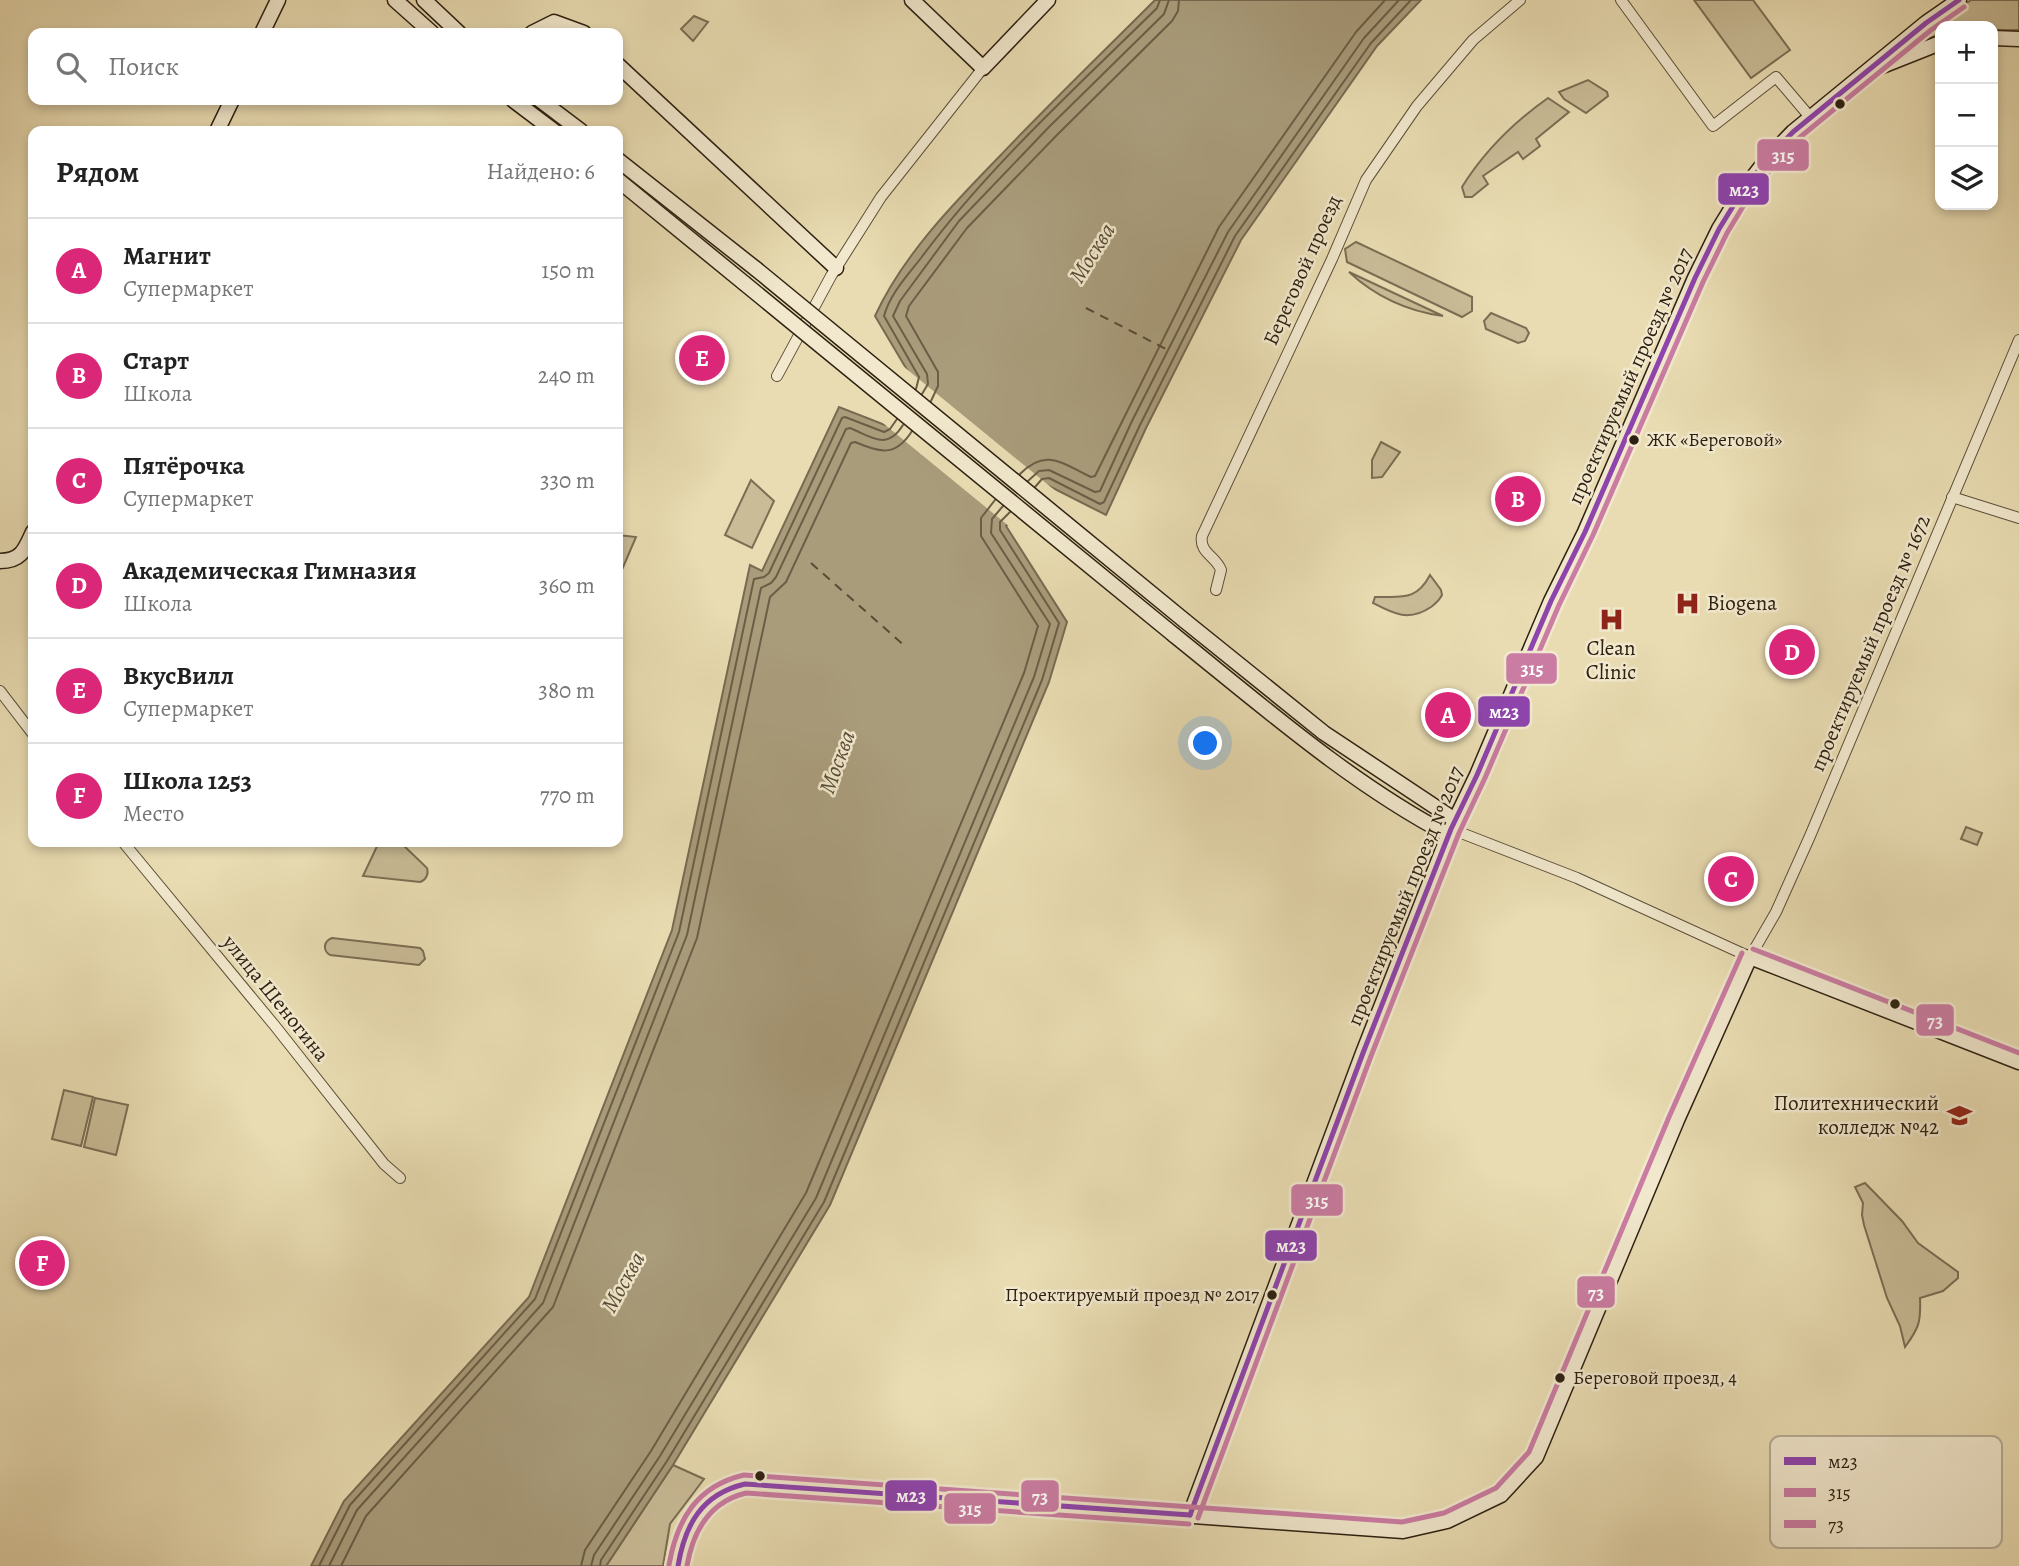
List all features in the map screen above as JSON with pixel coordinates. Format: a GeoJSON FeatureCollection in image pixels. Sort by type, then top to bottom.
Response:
{"type":"FeatureCollection","features":[{"type":"Feature","properties":{"kind":"street"},"geometry":{"type":"LineString","coordinates":[[264,28],[278,0]]}},
{"type":"Feature","properties":{"kind":"street"},"geometry":{"type":"LineString","coordinates":[[395,0],[426,28]]}},
{"type":"Feature","properties":{"kind":"street"},"geometry":{"type":"LineString","coordinates":[[424,0],[454,28]]}},
{"type":"Feature","properties":{"kind":"street"},"geometry":{"type":"LineString","coordinates":[[912,0],[983,68]]}},
{"type":"Feature","properties":{"kind":"street"},"geometry":{"type":"LineString","coordinates":[[777,376],[836,268],[881,197],[983,68],[1048,0]]}},
{"type":"Feature","properties":{"kind":"street","name":"Береговой проезд"},"geometry":{"type":"LineString","coordinates":[[1216,590],[1221,570],[1202,547],[1202,536],[1332,259],[1366,180],[1417,106],[1473,40],[1520,0]]}},
{"type":"Feature","properties":{"kind":"street"},"geometry":{"type":"LineString","coordinates":[[1621,0],[1713,126],[1776,77],[1810,117]]}},
{"type":"Feature","properties":{"kind":"street","name":"проектируемый проезд № 2017"},"geometry":{"type":"LineString","coordinates":[[1190,1515],[1363,1053],[1452,828],[1719,229],[1743,190],[1768,158],[1810,117],[1926,23],[1959,0]]}},
{"type":"Feature","properties":{"kind":"street"},"geometry":{"type":"LineString","coordinates":[[542,28],[554,22],[570,28]]}},
{"type":"Feature","properties":{"kind":"street"},"geometry":{"type":"LineString","coordinates":[[1998,38],[2019,39]]}},
{"type":"Feature","properties":{"kind":"street","name":"проектируемый проезд № 2017"},"geometry":{"type":"LineString","coordinates":[[1862,76],[1935,45]]}},
{"type":"Feature","properties":{"kind":"street"},"geometry":{"type":"LineString","coordinates":[[623,70],[836,268]]}},
{"type":"Feature","properties":{"kind":"street"},"geometry":{"type":"LineString","coordinates":[[219,126],[230,105]]}},
{"type":"Feature","properties":{"kind":"street"},"geometry":{"type":"LineString","coordinates":[[520,105],[547,126]]}},
{"type":"Feature","properties":{"kind":"street"},"geometry":{"type":"LineString","coordinates":[[547,105],[574,126]]}},
{"type":"Feature","properties":{"kind":"street"},"geometry":{"type":"LineString","coordinates":[[552,105],[568,121]]}},
{"type":"Feature","properties":{"kind":"street"},"geometry":{"type":"LineString","coordinates":[[623,164],[1324,733],[1452,828]]}},
{"type":"Feature","properties":{"kind":"street"},"geometry":{"type":"LineString","coordinates":[[623,184],[1174,635],[1316,747],[1416,818],[1452,828],[1588,883],[1750,957],[2019,1062]]}},
{"type":"Feature","properties":{"kind":"street","name":"проектируемый проезд № 1672"},"geometry":{"type":"LineString","coordinates":[[1750,957],[1776,912],[2019,340]]}},
{"type":"Feature","properties":{"kind":"street"},"geometry":{"type":"LineString","coordinates":[[1952,497],[2019,518]]}},
{"type":"Feature","properties":{"kind":"street"},"geometry":{"type":"LineString","coordinates":[[0,561],[15,559],[23,553],[28,542]]}},
{"type":"Feature","properties":{"kind":"street"},"geometry":{"type":"LineString","coordinates":[[0,691],[28,727]]}},
{"type":"Feature","properties":{"kind":"street","name":"улица Шеногина"},"geometry":{"type":"LineString","coordinates":[[127,847],[275,1026],[384,1164],[400,1178]]}},
{"type":"Feature","properties":{"kind":"street"},"geometry":{"type":"LineString","coordinates":[[678,1566],[680,1546],[691,1523],[708,1499],[730,1486],[761,1484],[1403,1531],[1447,1521],[1502,1495],[1536,1457],[1677,1120],[1750,957]]}},
{"type":"Feature","properties":{"kind":"shaded area"},"geometry":{"type":"Polygon","coordinates":[[[1694,0],[1753,0],[1790,50],[1751,78],[1694,0]]]}},
{"type":"Feature","properties":{"kind":"shaded area"},"geometry":{"type":"Polygon","coordinates":[[[1971,0],[2019,0],[2019,30],[1998,30],[1998,21],[1942,21],[1971,0]]]}},
{"type":"Feature","properties":{"kind":"shaded area"},"geometry":{"type":"Polygon","coordinates":[[[694,16],[708,22],[693,41],[681,29],[694,16]]]}},
{"type":"Feature","properties":{"kind":"shaded area"},"geometry":{"type":"Polygon","coordinates":[[[1935,26],[1935,36],[1912,43],[1935,26]]]}},
{"type":"Feature","properties":{"kind":"shaded area"},"geometry":{"type":"Polygon","coordinates":[[[1588,80],[1607,92],[1608,96],[1586,113],[1564,99],[1559,92],[1588,80]]]}},
{"type":"Feature","properties":{"kind":"shaded area"},"geometry":{"type":"Polygon","coordinates":[[[1548,98],[1569,112],[1536,139],[1540,146],[1523,159],[1518,152],[1483,176],[1488,184],[1472,197],[1465,197],[1462,187],[1490,149],[1523,117],[1548,98]]]}},
{"type":"Feature","properties":{"kind":"shaded area"},"geometry":{"type":"Polygon","coordinates":[[[1356,242],[1472,297],[1472,311],[1462,317],[1347,262],[1345,249],[1356,242]]]}},
{"type":"Feature","properties":{"kind":"shaded area"},"geometry":{"type":"Polygon","coordinates":[[[1349,272],[1443,316],[1416,311],[1392,302],[1349,272]]]}},
{"type":"Feature","properties":{"kind":"shaded area"},"geometry":{"type":"Polygon","coordinates":[[[1491,313],[1526,328],[1529,333],[1525,341],[1518,343],[1486,329],[1484,321],[1491,313]]]}},
{"type":"Feature","properties":{"kind":"shaded area"},"geometry":{"type":"Polygon","coordinates":[[[1381,442],[1400,452],[1382,477],[1372,478],[1372,460],[1381,442]]]}},
{"type":"Feature","properties":{"kind":"shaded area"},"geometry":{"type":"Polygon","coordinates":[[[751,480],[774,501],[752,548],[725,535],[751,480]]]}},
{"type":"Feature","properties":{"kind":"shaded area"},"geometry":{"type":"Polygon","coordinates":[[[623,536],[636,537],[623,567],[623,536]]]}},
{"type":"Feature","properties":{"kind":"shaded area"},"geometry":{"type":"Polygon","coordinates":[[[1430,575],[1442,595],[1423,612],[1402,615],[1373,603],[1375,597],[1413,594],[1425,584],[1430,575]]]}},
{"type":"Feature","properties":{"kind":"shaded area"},"geometry":{"type":"Polygon","coordinates":[[[1966,827],[1982,833],[1977,845],[1961,839],[1966,827]]]}},
{"type":"Feature","properties":{"kind":"shaded area"},"geometry":{"type":"Polygon","coordinates":[[[377,847],[405,847],[428,872],[420,882],[363,876],[377,847]]]}},
{"type":"Feature","properties":{"kind":"shaded area"},"geometry":{"type":"Polygon","coordinates":[[[332,938],[420,948],[425,959],[419,965],[330,955],[325,946],[332,938]]]}},
{"type":"Feature","properties":{"kind":"shaded area"},"geometry":{"type":"Polygon","coordinates":[[[64,1090],[93,1097],[81,1146],[52,1139],[64,1090]]]}},
{"type":"Feature","properties":{"kind":"shaded area"},"geometry":{"type":"Polygon","coordinates":[[[95,1098],[128,1105],[116,1155],[84,1147],[95,1098]]]}},
{"type":"Feature","properties":{"kind":"shaded area"},"geometry":{"type":"Polygon","coordinates":[[[1865,1183],[1902,1221],[1918,1243],[1958,1272],[1958,1278],[1943,1291],[1920,1298],[1918,1324],[1905,1347],[1864,1225],[1863,1203],[1855,1187],[1865,1183]]]}},
{"type":"Feature","properties":{"kind":"shaded area"},"geometry":{"type":"Polygon","coordinates":[[[673,1465],[704,1479],[670,1524],[663,1566],[606,1566],[673,1465]]]}},
{"type":"Feature","properties":{"kind":"water","name":"Москва"},"geometry":{"type":"Polygon","coordinates":[[[1155,0],[1421,0],[1377,46],[1241,240],[1146,428],[1106,515],[1047,485],[1006,526],[1067,622],[1049,682],[830,1205],[673,1465],[606,1566],[311,1566],[344,1501],[529,1297],[672,930],[750,565],[762,571],[839,407],[885,425],[913,380],[875,316],[886,294],[913,253],[962,195],[1155,0]]]}},
{"type":"Feature","properties":{"kind":"pier"},"geometry":{"type":"Polygon","coordinates":[[[898,362],[1063,497],[1047,489],[1010,527],[878,419],[883,421],[909,380],[898,362]]]}},
{"type":"Feature","properties":{"kind":"ferry route"},"geometry":{"type":"LineString","coordinates":[[1086,308],[1166,349]]}},
{"type":"Feature","properties":{"kind":"ferry route"},"geometry":{"type":"LineString","coordinates":[[811,563],[906,647]]}},
{"type":"Feature","properties":{"kind":"transit line","name":"м23"},"geometry":{"type":"LineString","coordinates":[[1190,1515],[1363,1053],[1451,829],[1719,229],[1743,190],[1793,132],[1926,23],[1959,0]]}},
{"type":"Feature","properties":{"kind":"transit line","name":"315"},"geometry":{"type":"LineString","coordinates":[[1198,1518],[1371,1056],[1459,833],[1727,233],[1750,195],[1799,138],[1931,30],[1964,7]]}},
{"type":"Feature","properties":{"kind":"transit line","name":"73"},"geometry":{"type":"LineString","coordinates":[[1753,949],[2019,1053]]}},
{"type":"Feature","properties":{"kind":"transit line","name":"73"},"geometry":{"type":"LineString","coordinates":[[669,1565],[677,1533],[692,1507],[714,1487],[744,1475],[1402,1522],[1444,1513],[1496,1488],[1529,1452],[1669,1117],[1742,953]]}},
{"type":"Feature","properties":{"kind":"transit line","name":"м23"},"geometry":{"type":"LineString","coordinates":[[678,1566],[685,1537],[698,1513],[717,1495],[745,1484],[1190,1515]]}},
{"type":"Feature","properties":{"kind":"transit line","name":"315"},"geometry":{"type":"LineString","coordinates":[[687,1566],[694,1541],[705,1520],[722,1503],[746,1493],[1189,1524]]}},
{"type":"Feature","properties":{"kind":"place","name":"ВкусВилл"},"geometry":{"type":"Point","coordinates":[702,358]}},
{"type":"Feature","properties":{"kind":"place","name":"ЖК «Береговой»"},"geometry":{"type":"Point","coordinates":[1634,440]}},
{"type":"Feature","properties":{"kind":"place","name":"Старт"},"geometry":{"type":"Point","coordinates":[1518,499]}},
{"type":"Feature","properties":{"kind":"place","name":"Biogena"},"geometry":{"type":"Point","coordinates":[1687,603]}},
{"type":"Feature","properties":{"kind":"place","name":"Clean Clinic"},"geometry":{"type":"Point","coordinates":[1611,619]}},
{"type":"Feature","properties":{"kind":"place","name":"Академическая Гимназия"},"geometry":{"type":"Point","coordinates":[1792,652]}},
{"type":"Feature","properties":{"kind":"place","name":"Магнит"},"geometry":{"type":"Point","coordinates":[1448,715]}},
{"type":"Feature","properties":{"kind":"place","name":"Пятёрочка"},"geometry":{"type":"Point","coordinates":[1731,879]}},
{"type":"Feature","properties":{"kind":"place","name":"Политехнический колледж №42"},"geometry":{"type":"Point","coordinates":[1959,1115]}},
{"type":"Feature","properties":{"kind":"place","name":"Школа 1253"},"geometry":{"type":"Point","coordinates":[42,1263]}},
{"type":"Feature","properties":{"kind":"place","name":"Проектируемый проезд № 2017"},"geometry":{"type":"Point","coordinates":[1272,1295]}},
{"type":"Feature","properties":{"kind":"place","name":"Береговой проезд, 4"},"geometry":{"type":"Point","coordinates":[1560,1378]}}]}
